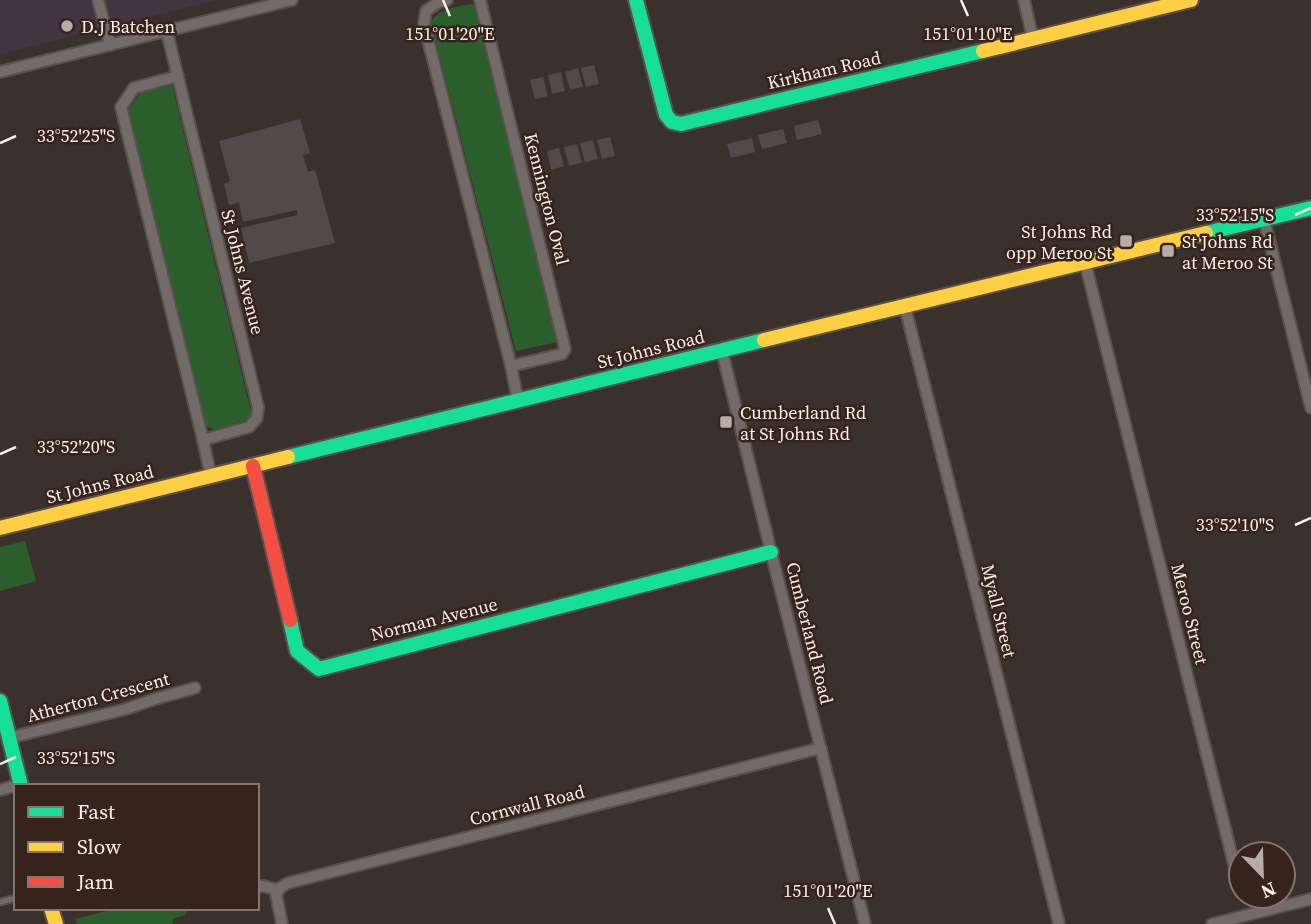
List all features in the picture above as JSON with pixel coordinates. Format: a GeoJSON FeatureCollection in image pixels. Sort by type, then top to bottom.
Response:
{"type":"FeatureCollection","features":[{"type":"Feature","properties":{"kind":"street"},"geometry":{"type":"LineString","coordinates":[[98,0],[110,45]]}},
{"type":"Feature","properties":{"kind":"street"},"geometry":{"type":"LineString","coordinates":[[0,72],[292,0]]}},
{"type":"Feature","properties":{"kind":"street"},"geometry":{"type":"LineString","coordinates":[[447,0],[426,11],[424,24],[518,401]]}},
{"type":"Feature","properties":{"kind":"street","name":"Kennington Oval"},"geometry":{"type":"LineString","coordinates":[[480,0],[565,349],[562,354],[511,366]]}},
{"type":"Feature","properties":{"kind":"street","name":"Kirkham Road"},"geometry":{"type":"LineString","coordinates":[[636,0],[666,115],[672,122],[681,124],[1191,0]]}},
{"type":"Feature","properties":{"kind":"street"},"geometry":{"type":"LineString","coordinates":[[1024,0],[1033,39]]}},
{"type":"Feature","properties":{"kind":"street","name":"St Johns Avenue"},"geometry":{"type":"LineString","coordinates":[[167,32],[258,407],[257,418],[249,427],[203,440]]}},
{"type":"Feature","properties":{"kind":"street"},"geometry":{"type":"LineString","coordinates":[[178,76],[134,88],[121,107],[211,477]]}},
{"type":"Feature","properties":{"kind":"street","name":"St Johns Road"},"geometry":{"type":"LineString","coordinates":[[0,528],[1311,208]]}},
{"type":"Feature","properties":{"kind":"street"},"geometry":{"type":"LineString","coordinates":[[1264,219],[1311,408]]}},
{"type":"Feature","properties":{"kind":"street","name":"Meroo Street"},"geometry":{"type":"LineString","coordinates":[[1085,262],[1228,840]]}},
{"type":"Feature","properties":{"kind":"street","name":"Myall Street"},"geometry":{"type":"LineString","coordinates":[[905,307],[1059,924]]}},
{"type":"Feature","properties":{"kind":"street","name":"Cumberland Road"},"geometry":{"type":"LineString","coordinates":[[722,351],[865,924]]}},
{"type":"Feature","properties":{"kind":"street","name":"Norman Avenue"},"geometry":{"type":"LineString","coordinates":[[253,466],[298,651],[319,668],[771,552]]}},
{"type":"Feature","properties":{"kind":"street","name":"Atherton Crescent"},"geometry":{"type":"LineString","coordinates":[[9,738],[126,709],[195,688]]}},
{"type":"Feature","properties":{"kind":"street"},"geometry":{"type":"LineString","coordinates":[[0,701],[21,784]]}},
{"type":"Feature","properties":{"kind":"street","name":"Cornwall Road"},"geometry":{"type":"LineString","coordinates":[[278,890],[288,883],[821,748]]}},
{"type":"Feature","properties":{"kind":"street"},"geometry":{"type":"LineString","coordinates":[[259,887],[278,890],[276,898],[282,924]]}},
{"type":"Feature","properties":{"kind":"street"},"geometry":{"type":"LineString","coordinates":[[1212,924],[1311,898]]}},
{"type":"Feature","properties":{"kind":"street","name":"Meroo Street"},"geometry":{"type":"LineString","coordinates":[[1246,910],[1247,915]]}},
{"type":"Feature","properties":{"kind":"shaded area"},"geometry":{"type":"Polygon","coordinates":[[[0,0],[216,0],[0,54],[0,0]]]}},
{"type":"Feature","properties":{"kind":"green space"},"geometry":{"type":"Polygon","coordinates":[[[472,4],[477,7],[558,342],[516,351],[431,23],[443,11],[472,4]]]}},
{"type":"Feature","properties":{"kind":"green space"},"geometry":{"type":"Polygon","coordinates":[[[172,85],[251,415],[246,420],[215,430],[206,426],[128,110],[140,93],[172,85]]]}},
{"type":"Feature","properties":{"kind":"green space"},"geometry":{"type":"Polygon","coordinates":[[[25,541],[36,581],[0,591],[0,547],[25,541]]]}},
{"type":"Feature","properties":{"kind":"green space"},"geometry":{"type":"Polygon","coordinates":[[[111,910],[188,910],[185,915],[172,919],[173,924],[77,924],[75,919],[111,910]]]}},
{"type":"Feature","properties":{"kind":"building"},"geometry":{"type":"Polygon","coordinates":[[[594,65],[599,84],[586,87],[581,68],[594,65]]]}},
{"type":"Feature","properties":{"kind":"building"},"geometry":{"type":"Polygon","coordinates":[[[578,68],[583,87],[570,90],[565,72],[578,68]]]}},
{"type":"Feature","properties":{"kind":"building"},"geometry":{"type":"Polygon","coordinates":[[[561,72],[565,91],[552,94],[548,75],[561,72]]]}},
{"type":"Feature","properties":{"kind":"building"},"geometry":{"type":"Polygon","coordinates":[[[543,77],[548,96],[535,99],[530,80],[543,77]]]}},
{"type":"Feature","properties":{"kind":"building"},"geometry":{"type":"Polygon","coordinates":[[[300,119],[310,153],[303,155],[308,172],[315,170],[335,243],[249,263],[241,228],[297,215],[297,210],[243,222],[239,203],[229,205],[224,184],[230,181],[219,141],[300,119]]]}},
{"type":"Feature","properties":{"kind":"building"},"geometry":{"type":"Polygon","coordinates":[[[818,120],[822,134],[797,140],[794,126],[818,120]]]}},
{"type":"Feature","properties":{"kind":"building"},"geometry":{"type":"Polygon","coordinates":[[[783,129],[787,143],[762,149],[758,135],[783,129]]]}},
{"type":"Feature","properties":{"kind":"building"},"geometry":{"type":"Polygon","coordinates":[[[610,137],[615,156],[602,159],[597,140],[610,137]]]}},
{"type":"Feature","properties":{"kind":"building"},"geometry":{"type":"Polygon","coordinates":[[[752,138],[755,152],[731,158],[727,144],[752,138]]]}},
{"type":"Feature","properties":{"kind":"building"},"geometry":{"type":"Polygon","coordinates":[[[593,140],[598,159],[585,162],[580,143],[593,140]]]}},
{"type":"Feature","properties":{"kind":"building"},"geometry":{"type":"Polygon","coordinates":[[[577,144],[582,163],[569,166],[564,147],[577,144]]]}},
{"type":"Feature","properties":{"kind":"building"},"geometry":{"type":"Polygon","coordinates":[[[559,148],[564,166],[551,170],[547,151],[559,148]]]}},
{"type":"Feature","properties":{"kind":"traffic: fast"},"geometry":{"type":"LineString","coordinates":[[636,0],[666,115],[672,122],[681,124],[983,51]]}},
{"type":"Feature","properties":{"kind":"traffic: fast"},"geometry":{"type":"LineString","coordinates":[[1206,233],[1311,208]]}},
{"type":"Feature","properties":{"kind":"traffic: fast"},"geometry":{"type":"LineString","coordinates":[[288,457],[764,340]]}},
{"type":"Feature","properties":{"kind":"traffic: fast"},"geometry":{"type":"LineString","coordinates":[[290,620],[297,651],[319,669],[771,552]]}},
{"type":"Feature","properties":{"kind":"traffic: fast"},"geometry":{"type":"LineString","coordinates":[[0,701],[21,784]]}},
{"type":"Feature","properties":{"kind":"traffic: slow"},"geometry":{"type":"LineString","coordinates":[[983,51],[1191,0]]}},
{"type":"Feature","properties":{"kind":"traffic: slow"},"geometry":{"type":"LineString","coordinates":[[764,340],[1206,233]]}},
{"type":"Feature","properties":{"kind":"traffic: slow"},"geometry":{"type":"LineString","coordinates":[[0,528],[288,457]]}},
{"type":"Feature","properties":{"kind":"traffic: slow"},"geometry":{"type":"LineString","coordinates":[[52,910],[56,924]]}},
{"type":"Feature","properties":{"kind":"traffic: jam"},"geometry":{"type":"LineString","coordinates":[[253,466],[290,620]]}},
{"type":"Feature","properties":{"kind":"place","name":"D.J Batchen"},"geometry":{"type":"Point","coordinates":[67,26]}},
{"type":"Feature","properties":{"kind":"place","name":"St Johns Rd opp Meroo St"},"geometry":{"type":"Point","coordinates":[1126,241]}},
{"type":"Feature","properties":{"kind":"place","name":"St Johns Rd at Meroo St"},"geometry":{"type":"Point","coordinates":[1168,251]}},
{"type":"Feature","properties":{"kind":"place","name":"Cumberland Rd at St Johns Rd"},"geometry":{"type":"Point","coordinates":[726,422]}}]}
